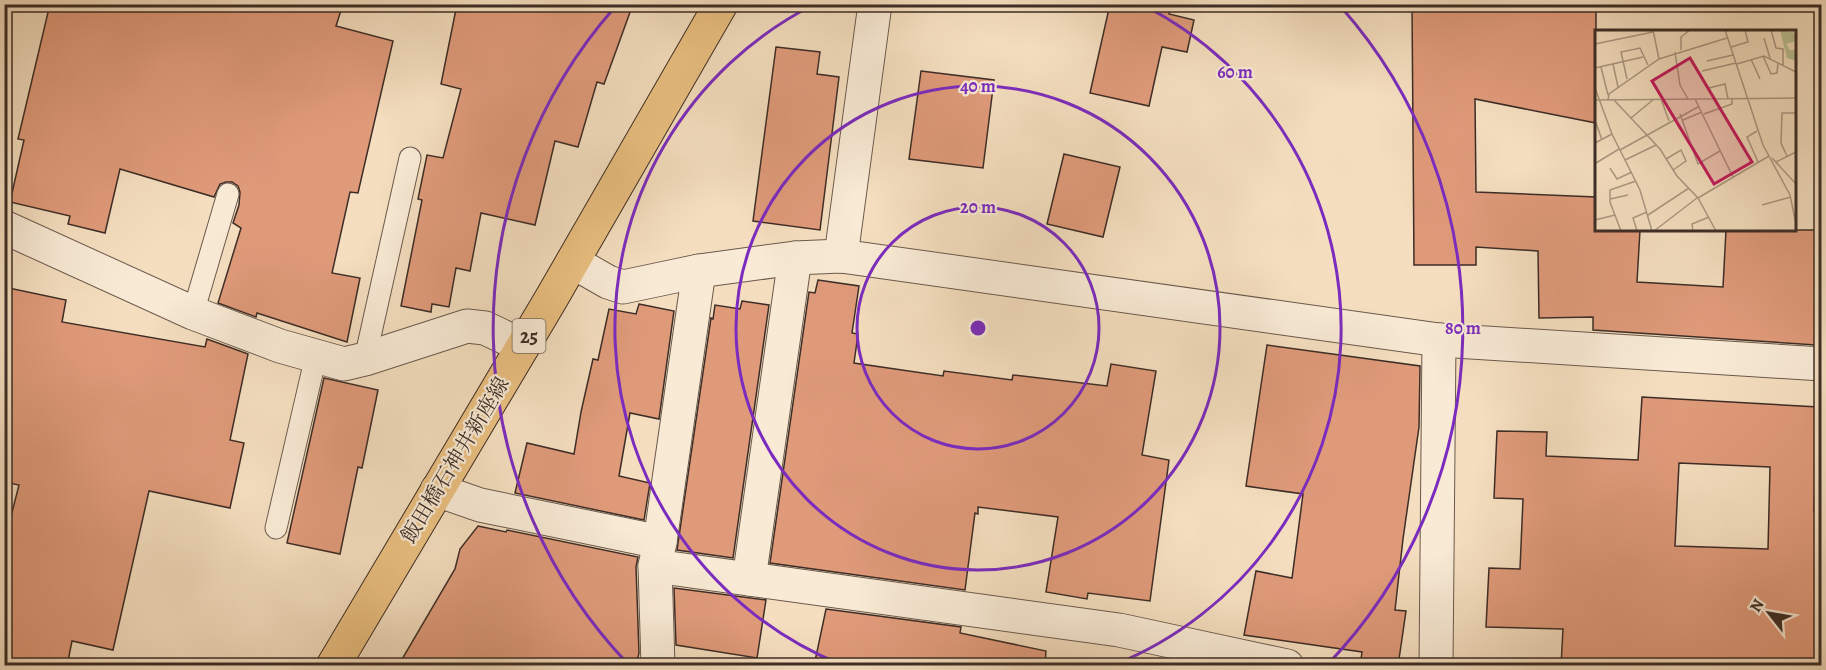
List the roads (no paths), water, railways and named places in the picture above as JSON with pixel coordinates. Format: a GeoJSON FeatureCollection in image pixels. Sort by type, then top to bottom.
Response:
{"type":"FeatureCollection","features":[{"type":"Feature","properties":{"kind":"main road","name":"飯田橋石神井新座線"},"geometry":{"type":"LineString","coordinates":[[333,666],[573,262],[721,4]]}},
{"type":"Feature","properties":{"kind":"street"},"geometry":{"type":"LineString","coordinates":[[841,256],[875,4]]}},
{"type":"Feature","properties":{"kind":"street"},"geometry":{"type":"LineString","coordinates":[[4,227],[194,313],[280,346],[344,364],[467,327],[485,328],[523,346]]}},
{"type":"Feature","properties":{"kind":"street"},"geometry":{"type":"LineString","coordinates":[[573,262],[608,282],[623,287],[699,271],[795,258],[841,256],[1439,340],[1821,364]]}},
{"type":"Feature","properties":{"kind":"street"},"geometry":{"type":"LineString","coordinates":[[749,579],[795,258]]}},
{"type":"Feature","properties":{"kind":"street"},"geometry":{"type":"LineString","coordinates":[[658,666],[657,554],[699,271]]}},
{"type":"Feature","properties":{"kind":"street"},"geometry":{"type":"LineString","coordinates":[[1436,666],[1439,340]]}},
{"type":"Feature","properties":{"kind":"street"},"geometry":{"type":"LineString","coordinates":[[437,490],[480,505],[749,579],[1119,630],[1287,666]]}},
{"type":"Feature","properties":{"kind":"lane"},"geometry":{"type":"LineString","coordinates":[[366,359],[410,158]]}},
{"type":"Feature","properties":{"kind":"lane"},"geometry":{"type":"LineString","coordinates":[[194,313],[228,194]]}},
{"type":"Feature","properties":{"kind":"lane"},"geometry":{"type":"LineString","coordinates":[[276,528],[316,356]]}}]}
